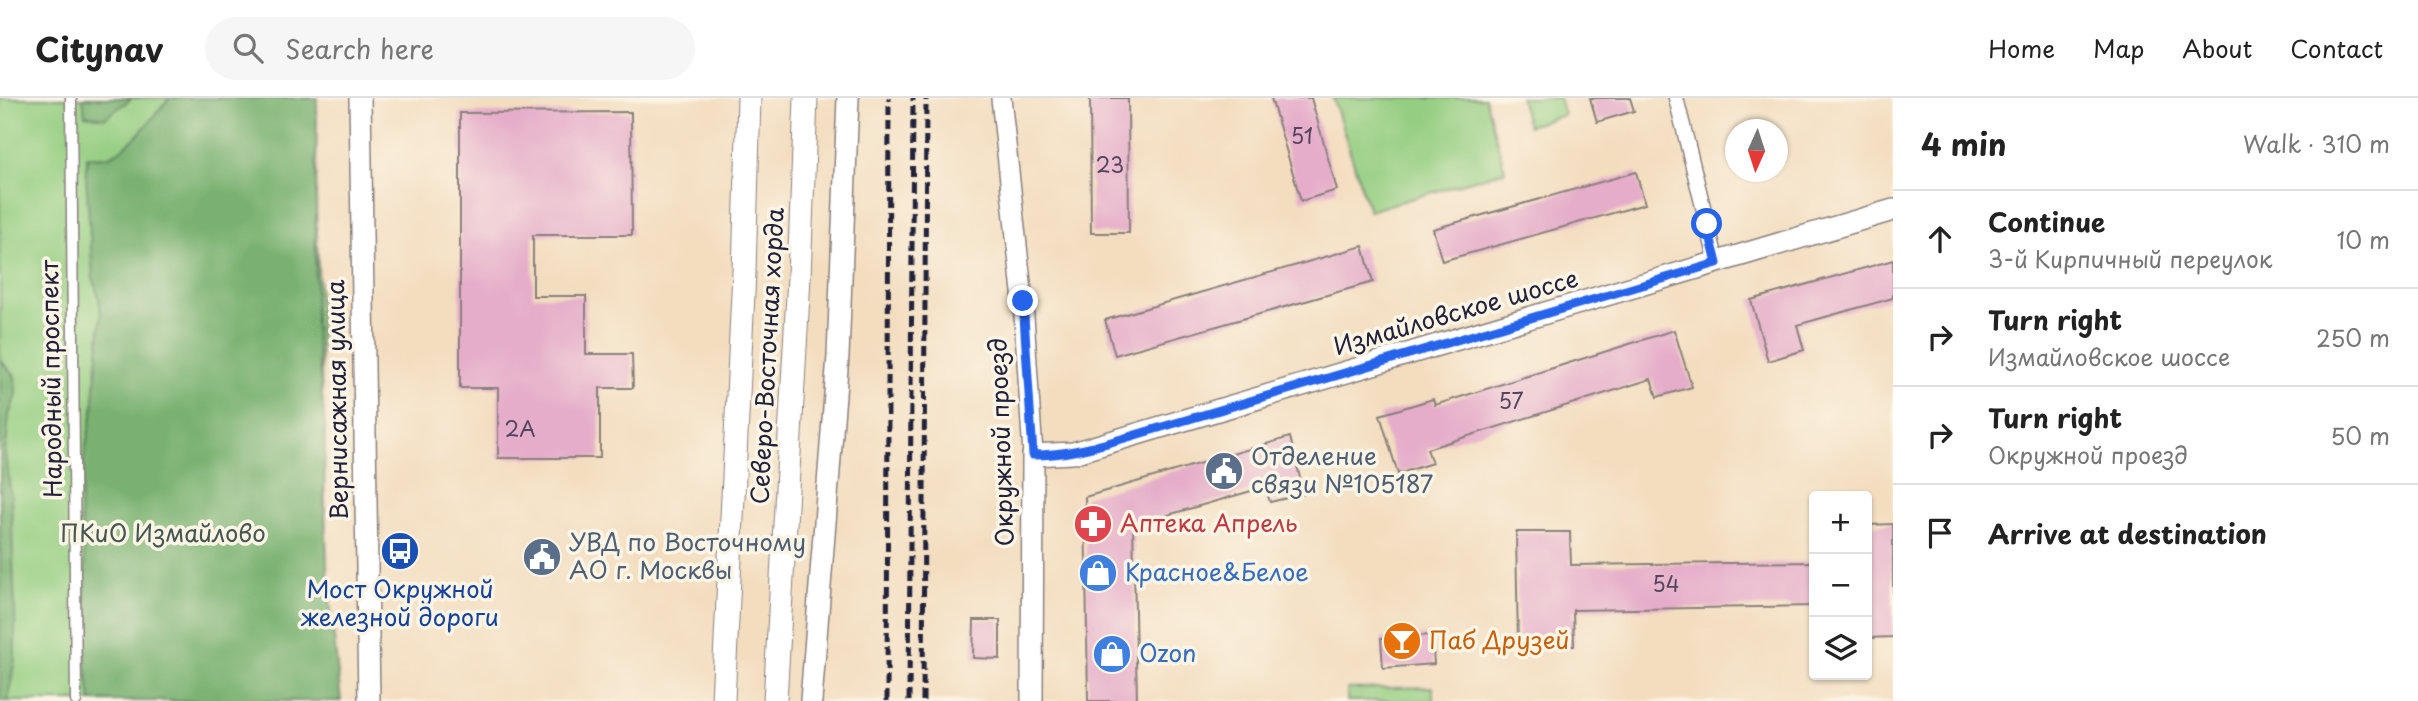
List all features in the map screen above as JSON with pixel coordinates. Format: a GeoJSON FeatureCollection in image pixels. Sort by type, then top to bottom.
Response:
{"type":"FeatureCollection","features":[{"type":"Feature","properties":{"kind":"main road","name":"Вернисажная улица"},"geometry":{"type":"LineString","coordinates":[[360,98],[369,701]]}},
{"type":"Feature","properties":{"kind":"main road","name":"Северо-Восточная хорда"},"geometry":{"type":"LineString","coordinates":[[723,701],[744,272],[749,98]]}},
{"type":"Feature","properties":{"kind":"main road","name":"Северо-Восточная хорда"},"geometry":{"type":"LineString","coordinates":[[775,701],[799,277],[806,98]]}},
{"type":"Feature","properties":{"kind":"main road"},"geometry":{"type":"LineString","coordinates":[[811,701],[838,356],[848,98]]}},
{"type":"Feature","properties":{"kind":"main road","name":"Измайловское шоссе"},"geometry":{"type":"LineString","coordinates":[[1033,455],[1073,453],[1893,210]]}},
{"type":"Feature","properties":{"kind":"main road","name":"Окружной проезд"},"geometry":{"type":"LineString","coordinates":[[1032,701],[1033,455]]}},
{"type":"Feature","properties":{"kind":"street","name":"Народный проспект"},"geometry":{"type":"LineString","coordinates":[[71,98],[76,701]]}},
{"type":"Feature","properties":{"kind":"street","name":"Окружной проезд"},"geometry":{"type":"LineString","coordinates":[[1001,98],[1023,301],[1033,455]]}},
{"type":"Feature","properties":{"kind":"street"},"geometry":{"type":"LineString","coordinates":[[1676,98],[1717,263]]}},
{"type":"Feature","properties":{"kind":"green space","name":"ПКиО Измайлово"},"geometry":{"type":"Polygon","coordinates":[[[0,98],[313,98],[331,701],[0,701],[0,98]]]}},
{"type":"Feature","properties":{"kind":"green space"},"geometry":{"type":"Polygon","coordinates":[[[83,98],[132,98],[105,118],[85,115],[83,98]]]}},
{"type":"Feature","properties":{"kind":"green space","name":"ПКиО Измайлово"},"geometry":{"type":"Polygon","coordinates":[[[170,98],[317,98],[315,325],[325,425],[324,501],[328,582],[341,701],[91,701],[86,663],[85,566],[80,507],[85,450],[93,411],[101,316],[93,279],[87,157],[107,157],[127,145],[170,98]]]}},
{"type":"Feature","properties":{"kind":"green space"},"geometry":{"type":"Polygon","coordinates":[[[1333,98],[1485,98],[1505,171],[1369,211],[1333,98]]]}},
{"type":"Feature","properties":{"kind":"green space"},"geometry":{"type":"Polygon","coordinates":[[[1520,98],[1559,98],[1564,115],[1528,126],[1520,98]]]}},
{"type":"Feature","properties":{"kind":"green space"},"geometry":{"type":"Polygon","coordinates":[[[0,360],[15,376],[16,395],[9,415],[5,454],[11,497],[15,617],[15,657],[8,701],[0,701],[0,360]]]}},
{"type":"Feature","properties":{"kind":"green space"},"geometry":{"type":"Polygon","coordinates":[[[1433,687],[1433,701],[1347,701],[1347,689],[1433,687]]]}},
{"type":"Feature","properties":{"kind":"building"},"geometry":{"type":"Polygon","coordinates":[[[1090,98],[1128,98],[1129,233],[1091,233],[1090,98]]]}},
{"type":"Feature","properties":{"kind":"building"},"geometry":{"type":"Polygon","coordinates":[[[1271,98],[1311,98],[1337,190],[1301,201],[1271,98]]]}},
{"type":"Feature","properties":{"kind":"building"},"geometry":{"type":"Polygon","coordinates":[[[1590,98],[1630,98],[1634,111],[1597,122],[1590,98]]]}},
{"type":"Feature","properties":{"kind":"building"},"geometry":{"type":"Polygon","coordinates":[[[631,112],[632,235],[533,235],[533,296],[586,296],[586,354],[632,354],[633,388],[600,388],[600,458],[498,458],[498,388],[460,388],[460,113],[631,112]]]}},
{"type":"Feature","properties":{"kind":"building"},"geometry":{"type":"Polygon","coordinates":[[[1636,172],[1645,204],[1442,261],[1433,229],[1636,172]]]}},
{"type":"Feature","properties":{"kind":"building"},"geometry":{"type":"Polygon","coordinates":[[[1363,246],[1373,282],[1115,355],[1105,320],[1363,246]]]}},
{"type":"Feature","properties":{"kind":"building"},"geometry":{"type":"Polygon","coordinates":[[[1893,260],[1893,298],[1797,325],[1804,350],[1768,361],[1751,300],[1893,260]]]}},
{"type":"Feature","properties":{"kind":"building"},"geometry":{"type":"Polygon","coordinates":[[[1674,330],[1692,387],[1657,397],[1651,379],[1427,449],[1432,463],[1398,474],[1380,415],[1433,399],[1435,405],[1674,330]]]}},
{"type":"Feature","properties":{"kind":"building"},"geometry":{"type":"Polygon","coordinates":[[[1290,437],[1304,494],[1270,502],[1265,487],[1133,525],[1137,701],[1088,701],[1085,497],[1290,437]]]}},
{"type":"Feature","properties":{"kind":"building"},"geometry":{"type":"Polygon","coordinates":[[[1893,524],[1893,637],[1872,638],[1872,525],[1893,524]]]}},
{"type":"Feature","properties":{"kind":"building"},"geometry":{"type":"Polygon","coordinates":[[[1516,532],[1570,532],[1571,565],[1809,562],[1809,606],[1573,610],[1574,646],[1518,646],[1516,532]]]}},
{"type":"Feature","properties":{"kind":"building"},"geometry":{"type":"Polygon","coordinates":[[[974,620],[1000,620],[1000,659],[973,658],[974,620]]]}},
{"type":"Feature","properties":{"kind":"building"},"geometry":{"type":"Polygon","coordinates":[[[1432,635],[1434,664],[1383,668],[1381,638],[1432,635]]]}},
{"type":"Feature","properties":{"kind":"railway"},"geometry":{"type":"LineString","coordinates":[[887,701],[889,98]]}},
{"type":"Feature","properties":{"kind":"railway"},"geometry":{"type":"LineString","coordinates":[[909,701],[913,98]]}},
{"type":"Feature","properties":{"kind":"railway"},"geometry":{"type":"LineString","coordinates":[[923,701],[926,98]]}},
{"type":"Feature","properties":{"kind":"place","name":"Отделение связи №105187"},"geometry":{"type":"Point","coordinates":[1224,471]}},
{"type":"Feature","properties":{"kind":"place","name":"Аптека Апрель"},"geometry":{"type":"Point","coordinates":[1093,524]}},
{"type":"Feature","properties":{"kind":"place","name":"Мост Окружной железной дороги"},"geometry":{"type":"Point","coordinates":[400,551]}},
{"type":"Feature","properties":{"kind":"place","name":"УВД по Восточному АО г. Москвы"},"geometry":{"type":"Point","coordinates":[542,557]}},
{"type":"Feature","properties":{"kind":"place","name":"Красное&Белое"},"geometry":{"type":"Point","coordinates":[1098,573]}},
{"type":"Feature","properties":{"kind":"place","name":"Паб Друзей"},"geometry":{"type":"Point","coordinates":[1402,641]}},
{"type":"Feature","properties":{"kind":"place","name":"Ozon"},"geometry":{"type":"Point","coordinates":[1112,654]}},
{"type":"Feature","properties":{"kind":"route"},"geometry":{"type":"LineString","coordinates":[[1023,301],[1033,455],[1058,455],[1125,438],[1717,263],[1707,224]]}}]}
